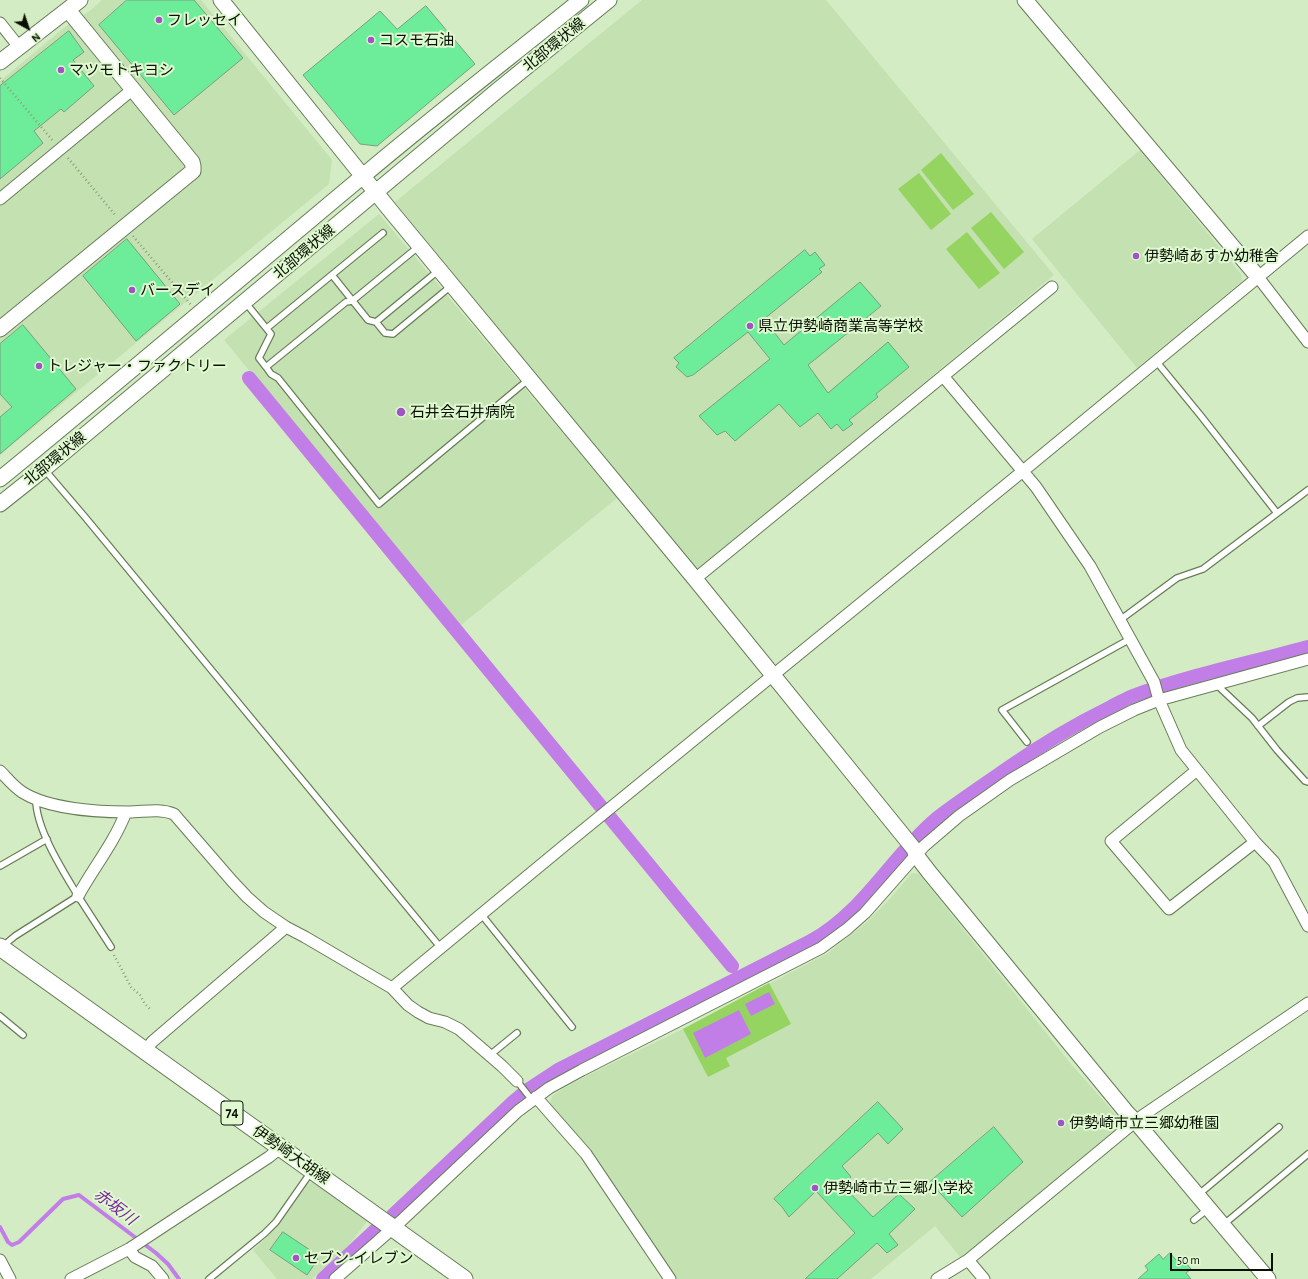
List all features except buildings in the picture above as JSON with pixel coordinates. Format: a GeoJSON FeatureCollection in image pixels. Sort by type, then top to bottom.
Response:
{"type":"FeatureCollection","features":[{"type":"Feature","properties":{"kind":"main road","name":"伊勢崎大胡線"},"geometry":{"type":"LineString","coordinates":[[1,947],[464,1279]]}},
{"type":"Feature","properties":{"kind":"street"},"geometry":{"type":"LineString","coordinates":[[0,62],[80,0]]}},
{"type":"Feature","properties":{"kind":"street"},"geometry":{"type":"LineString","coordinates":[[221,0],[420,245],[774,675],[912,847],[934,879],[1122,1107],[1268,1279]]}},
{"type":"Feature","properties":{"kind":"street","name":"北部環状線"},"geometry":{"type":"LineString","coordinates":[[0,479],[199,314],[363,175],[581,0]]}},
{"type":"Feature","properties":{"kind":"street","name":"北部環状線"},"geometry":{"type":"LineString","coordinates":[[0,504],[44,469],[498,90],[609,0]]}},
{"type":"Feature","properties":{"kind":"street"},"geometry":{"type":"LineString","coordinates":[[1025,0],[1258,277],[1308,342]]}},
{"type":"Feature","properties":{"kind":"street"},"geometry":{"type":"LineString","coordinates":[[0,329],[193,171],[194,166],[192,162],[68,10]]}},
{"type":"Feature","properties":{"kind":"street"},"geometry":{"type":"LineString","coordinates":[[0,22],[19,47]]}},
{"type":"Feature","properties":{"kind":"street"},"geometry":{"type":"LineString","coordinates":[[0,199],[132,89]]}},
{"type":"Feature","properties":{"kind":"street"},"geometry":{"type":"LineString","coordinates":[[392,988],[1308,236]]}},
{"type":"Feature","properties":{"kind":"street"},"geometry":{"type":"LineString","coordinates":[[695,579],[1052,287]]}},
{"type":"Feature","properties":{"kind":"street"},"geometry":{"type":"LineString","coordinates":[[944,376],[1036,487],[1090,566],[1154,682],[1159,700],[1181,750],[1255,842],[1274,862],[1308,926]]}},
{"type":"Feature","properties":{"kind":"street"},"geometry":{"type":"LineString","coordinates":[[335,1279],[401,1221],[532,1097],[821,948],[847,929],[865,913],[912,847],[924,846],[959,816],[1010,780],[1100,727],[1134,710],[1159,700],[1308,659]]}},
{"type":"Feature","properties":{"kind":"street"},"geometry":{"type":"LineString","coordinates":[[1197,770],[1111,841],[1169,909],[1255,842]]}},
{"type":"Feature","properties":{"kind":"street"},"geometry":{"type":"LineString","coordinates":[[1,773],[22,792],[36,800],[54,805],[97,811],[126,812],[161,810],[174,814],[247,897],[286,928],[305,937],[392,988],[408,1005],[418,1012],[430,1018],[446,1022],[458,1029],[490,1055],[520,1085]]}},
{"type":"Feature","properties":{"kind":"street"},"geometry":{"type":"LineString","coordinates":[[78,896],[108,849],[126,812]]}},
{"type":"Feature","properties":{"kind":"street"},"geometry":{"type":"LineString","coordinates":[[146,1050],[152,1042],[286,928]]}},
{"type":"Feature","properties":{"kind":"street"},"geometry":{"type":"LineString","coordinates":[[937,1279],[968,1260],[1142,1116],[1308,1003]]}},
{"type":"Feature","properties":{"kind":"street"},"geometry":{"type":"LineString","coordinates":[[532,1097],[586,1154],[670,1279]]}},
{"type":"Feature","properties":{"kind":"street"},"geometry":{"type":"LineString","coordinates":[[71,1279],[129,1249],[256,1166],[280,1148]]}},
{"type":"Feature","properties":{"kind":"street"},"geometry":{"type":"LineString","coordinates":[[129,1249],[135,1258],[152,1266],[163,1279]]}},
{"type":"Feature","properties":{"kind":"street"},"geometry":{"type":"LineString","coordinates":[[0,1260],[10,1279]]}},
{"type":"Feature","properties":{"kind":"street"},"geometry":{"type":"LineString","coordinates":[[968,1260],[984,1279]]}},
{"type":"Feature","properties":{"kind":"lane"},"geometry":{"type":"LineString","coordinates":[[266,328],[383,233]]}},
{"type":"Feature","properties":{"kind":"lane"},"geometry":{"type":"LineString","coordinates":[[266,368],[346,302],[352,301],[420,245]]}},
{"type":"Feature","properties":{"kind":"lane"},"geometry":{"type":"LineString","coordinates":[[376,322],[440,269]]}},
{"type":"Feature","properties":{"kind":"lane"},"geometry":{"type":"LineString","coordinates":[[332,275],[368,320],[376,322],[385,333],[393,334],[453,284]]}},
{"type":"Feature","properties":{"kind":"lane"},"geometry":{"type":"LineString","coordinates":[[245,301],[271,334],[259,358],[266,368],[278,378],[379,504],[530,378]]}},
{"type":"Feature","properties":{"kind":"lane"},"geometry":{"type":"LineString","coordinates":[[1156,361],[1277,513]]}},
{"type":"Feature","properties":{"kind":"lane"},"geometry":{"type":"LineString","coordinates":[[44,469],[441,948]]}},
{"type":"Feature","properties":{"kind":"lane"},"geometry":{"type":"LineString","coordinates":[[1120,620],[1177,578],[1203,569],[1308,490]]}},
{"type":"Feature","properties":{"kind":"lane"},"geometry":{"type":"LineString","coordinates":[[1027,742],[1002,710],[1130,639]]}},
{"type":"Feature","properties":{"kind":"lane"},"geometry":{"type":"LineString","coordinates":[[1217,684],[1252,718],[1277,750],[1305,781],[1308,782]]}},
{"type":"Feature","properties":{"kind":"lane"},"geometry":{"type":"LineString","coordinates":[[1258,726],[1289,702],[1296,698],[1308,697]]}},
{"type":"Feature","properties":{"kind":"lane"},"geometry":{"type":"LineString","coordinates":[[36,800],[36,810],[60,865],[111,947]]}},
{"type":"Feature","properties":{"kind":"lane"},"geometry":{"type":"LineString","coordinates":[[0,866],[47,838]]}},
{"type":"Feature","properties":{"kind":"lane"},"geometry":{"type":"LineString","coordinates":[[1,947],[15,936],[78,896]]}},
{"type":"Feature","properties":{"kind":"lane"},"geometry":{"type":"LineString","coordinates":[[481,914],[572,1027]]}},
{"type":"Feature","properties":{"kind":"lane"},"geometry":{"type":"LineString","coordinates":[[0,1016],[23,1035]]}},
{"type":"Feature","properties":{"kind":"lane"},"geometry":{"type":"LineString","coordinates":[[490,1055],[517,1033]]}},
{"type":"Feature","properties":{"kind":"lane"},"geometry":{"type":"LineString","coordinates":[[520,1085],[532,1097]]}},
{"type":"Feature","properties":{"kind":"lane"},"geometry":{"type":"LineString","coordinates":[[1198,1196],[1279,1127]]}},
{"type":"Feature","properties":{"kind":"lane"},"geometry":{"type":"LineString","coordinates":[[1223,1226],[1308,1154]]}},
{"type":"Feature","properties":{"kind":"lane"},"geometry":{"type":"LineString","coordinates":[[209,1279],[265,1233],[276,1222],[313,1170]]}},
{"type":"Feature","properties":{"kind":"lane"},"geometry":{"type":"LineString","coordinates":[[1194,1220],[1209,1208]]}},
{"type":"Feature","properties":{"kind":"path"},"geometry":{"type":"LineString","coordinates":[[0,78],[199,314]]}},
{"type":"Feature","properties":{"kind":"path"},"geometry":{"type":"LineString","coordinates":[[111,947],[114,956],[131,987],[140,995],[150,1009]]}},
{"type":"Feature","properties":{"kind":"shaded area"},"geometry":{"type":"Polygon","coordinates":[[[102,0],[201,0],[332,160],[329,184],[0,455],[0,81],[65,27],[91,10],[102,0]]]}},
{"type":"Feature","properties":{"kind":"shaded area"},"geometry":{"type":"Polygon","coordinates":[[[642,0],[826,0],[1054,275],[697,570],[395,202],[642,0]]]}},
{"type":"Feature","properties":{"kind":"shaded area","name":"伊勢崎あすか幼稚舎"},"geometry":{"type":"Polygon","coordinates":[[[1140,150],[1241,274],[1242,281],[1137,368],[1032,239],[1140,150]]]}},
{"type":"Feature","properties":{"kind":"shaded area"},"geometry":{"type":"Polygon","coordinates":[[[379,214],[617,498],[460,626],[224,340],[379,214]]]}},
{"type":"Feature","properties":{"kind":"shaded area"},"geometry":{"type":"Polygon","coordinates":[[[912,873],[919,874],[1071,1064],[1123,1123],[961,1258],[935,1226],[871,1279],[676,1279],[593,1156],[550,1104],[552,1096],[590,1074],[683,1029],[828,953],[867,922],[888,901],[912,873]]]}},
{"type":"Feature","properties":{"kind":"shaded area"},"geometry":{"type":"Polygon","coordinates":[[[769,992],[775,1004],[751,1016],[745,1004],[769,992]]]}},
{"type":"Feature","properties":{"kind":"shaded area"},"geometry":{"type":"Polygon","coordinates":[[[739,1010],[751,1034],[705,1058],[693,1033],[739,1010]]]}},
{"type":"Feature","properties":{"kind":"shaded area"},"geometry":{"type":"Polygon","coordinates":[[[313,1182],[368,1220],[349,1245],[312,1279],[277,1279],[253,1250],[269,1235],[306,1184],[313,1182]]]}},
{"type":"Feature","properties":{"kind":"green space"},"geometry":{"type":"Polygon","coordinates":[[[941,153],[974,194],[953,210],[921,170],[941,153]]]}},
{"type":"Feature","properties":{"kind":"green space"},"geometry":{"type":"Polygon","coordinates":[[[919,173],[951,214],[931,230],[898,189],[919,173]]]}},
{"type":"Feature","properties":{"kind":"green space"},"geometry":{"type":"Polygon","coordinates":[[[991,212],[1024,252],[1004,269],[971,228],[991,212]]]}},
{"type":"Feature","properties":{"kind":"green space"},"geometry":{"type":"Polygon","coordinates":[[[967,232],[1000,273],[979,289],[946,249],[967,232]]]}},
{"type":"Feature","properties":{"kind":"green space"},"geometry":{"type":"Polygon","coordinates":[[[769,983],[791,1024],[726,1058],[730,1066],[708,1077],[683,1029],[769,983]]]}},
{"type":"Feature","properties":{"kind":"waterway"},"geometry":{"type":"LineString","coordinates":[[249,378],[732,966]]}},
{"type":"Feature","properties":{"kind":"waterway"},"geometry":{"type":"LineString","coordinates":[[393,1215],[512,1103],[529,1089],[558,1070],[811,941],[830,929],[862,900],[905,850],[936,819],[1020,760],[1069,729],[1133,696],[1198,675],[1308,647]]}},
{"type":"Feature","properties":{"kind":"waterway","name":"赤坂川"},"geometry":{"type":"LineString","coordinates":[[0,1227],[8,1242],[12,1245],[19,1242],[63,1199],[79,1195],[156,1253],[168,1264],[179,1279]]}},
{"type":"Feature","properties":{"kind":"waterway"},"geometry":{"type":"LineString","coordinates":[[323,1279],[380,1226]]}},
{"type":"Feature","properties":{"kind":"place","name":"フレッセイ"},"geometry":{"type":"Point","coordinates":[159,20]}},
{"type":"Feature","properties":{"kind":"place","name":"コスモ石油"},"geometry":{"type":"Point","coordinates":[371,40]}},
{"type":"Feature","properties":{"kind":"place","name":"マツモトキヨシ"},"geometry":{"type":"Point","coordinates":[61,70]}},
{"type":"Feature","properties":{"kind":"place","name":"伊勢崎あすか幼稚舎"},"geometry":{"type":"Point","coordinates":[1136,256]}},
{"type":"Feature","properties":{"kind":"place","name":"バースデイ"},"geometry":{"type":"Point","coordinates":[132,290]}},
{"type":"Feature","properties":{"kind":"place","name":"県立伊勢崎商業高等学校"},"geometry":{"type":"Point","coordinates":[750,326]}},
{"type":"Feature","properties":{"kind":"place","name":"トレジャー・ファクトリー"},"geometry":{"type":"Point","coordinates":[39,366]}},
{"type":"Feature","properties":{"kind":"place","name":"石井会石井病院"},"geometry":{"type":"Point","coordinates":[401,412]}},
{"type":"Feature","properties":{"kind":"place","name":"伊勢崎市立三郷幼稚園"},"geometry":{"type":"Point","coordinates":[1061,1123]}},
{"type":"Feature","properties":{"kind":"place","name":"伊勢崎市立三郷小学校"},"geometry":{"type":"Point","coordinates":[815,1188]}},
{"type":"Feature","properties":{"kind":"place","name":"セブン-イレブン"},"geometry":{"type":"Point","coordinates":[296,1258]}}]}
